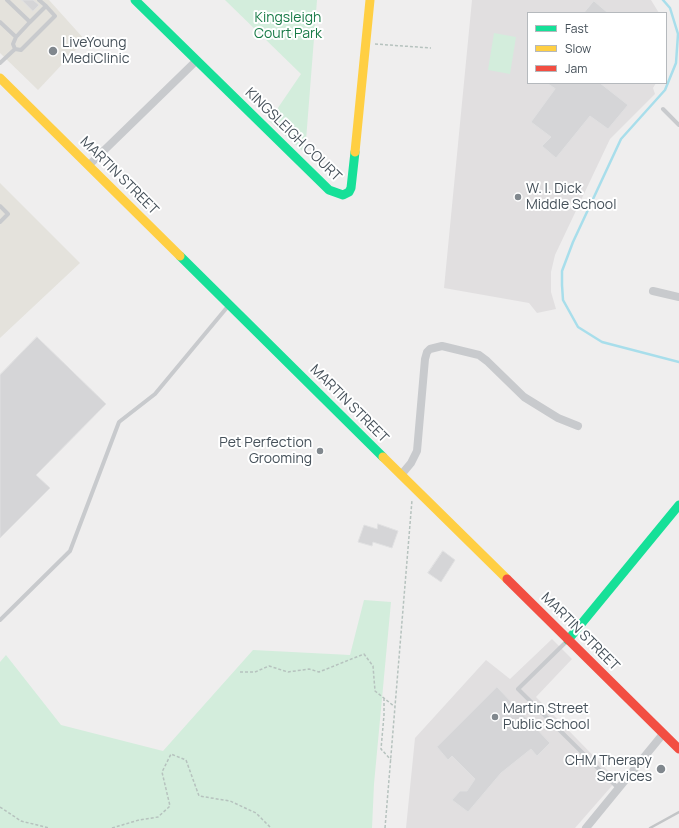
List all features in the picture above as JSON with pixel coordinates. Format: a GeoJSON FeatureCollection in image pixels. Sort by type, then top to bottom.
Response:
{"type":"FeatureCollection","features":[{"type":"Feature","properties":{"kind":"street","name":"KINGSLEIGH COURT"},"geometry":{"type":"LineString","coordinates":[[135,0],[329,190],[343,195],[349,192],[351,188],[370,0]]}},
{"type":"Feature","properties":{"kind":"street"},"geometry":{"type":"LineString","coordinates":[[89,165],[196,61]]}},
{"type":"Feature","properties":{"kind":"street","name":"MARTIN STREET"},"geometry":{"type":"LineString","coordinates":[[0,78],[679,749]]}},
{"type":"Feature","properties":{"kind":"street"},"geometry":{"type":"LineString","coordinates":[[652,291],[679,297]]}},
{"type":"Feature","properties":{"kind":"street"},"geometry":{"type":"LineString","coordinates":[[402,475],[411,463],[417,451],[425,359],[427,352],[436,346],[442,346],[479,355],[524,397],[558,418],[578,426]]}},
{"type":"Feature","properties":{"kind":"street"},"geometry":{"type":"LineString","coordinates":[[568,640],[679,505]]}},
{"type":"Feature","properties":{"kind":"street"},"geometry":{"type":"LineString","coordinates":[[586,828],[663,734]]}},
{"type":"Feature","properties":{"kind":"lane"},"geometry":{"type":"LineString","coordinates":[[7,0],[30,22]]}},
{"type":"Feature","properties":{"kind":"lane"},"geometry":{"type":"LineString","coordinates":[[15,49],[21,50],[55,16],[39,0]]}},
{"type":"Feature","properties":{"kind":"lane"},"geometry":{"type":"LineString","coordinates":[[15,49],[13,44],[16,37],[46,6]]}},
{"type":"Feature","properties":{"kind":"lane"},"geometry":{"type":"LineString","coordinates":[[0,22],[16,37]]}},
{"type":"Feature","properties":{"kind":"lane"},"geometry":{"type":"LineString","coordinates":[[0,63],[15,49]]}},
{"type":"Feature","properties":{"kind":"lane"},"geometry":{"type":"LineString","coordinates":[[663,110],[679,125]]}},
{"type":"Feature","properties":{"kind":"lane"},"geometry":{"type":"LineString","coordinates":[[0,206],[8,214],[0,222]]}},
{"type":"Feature","properties":{"kind":"lane"},"geometry":{"type":"LineString","coordinates":[[0,620],[70,551],[119,422],[155,394],[229,305]]}},
{"type":"Feature","properties":{"kind":"lane"},"geometry":{"type":"LineString","coordinates":[[568,640],[518,689],[618,789]]}},
{"type":"Feature","properties":{"kind":"path"},"geometry":{"type":"LineString","coordinates":[[365,43],[431,48]]}},
{"type":"Feature","properties":{"kind":"path"},"geometry":{"type":"LineString","coordinates":[[385,828],[413,487]]}},
{"type":"Feature","properties":{"kind":"path"},"geometry":{"type":"LineString","coordinates":[[240,672],[255,672],[269,666],[288,672],[308,669],[319,672],[364,654],[373,666],[375,691],[395,707]]}},
{"type":"Feature","properties":{"kind":"path"},"geometry":{"type":"LineString","coordinates":[[384,698],[381,749],[391,760]]}},
{"type":"Feature","properties":{"kind":"path"},"geometry":{"type":"LineString","coordinates":[[112,828],[140,820],[158,817],[170,806],[162,772],[171,754],[186,760],[198,796],[230,801],[256,812],[271,828]]}},
{"type":"Feature","properties":{"kind":"path"},"geometry":{"type":"LineString","coordinates":[[0,807],[21,821],[49,828]]}},
{"type":"Feature","properties":{"kind":"shaded area"},"geometry":{"type":"Polygon","coordinates":[[[0,0],[49,0],[85,40],[38,90],[0,53],[0,0]]]}},
{"type":"Feature","properties":{"kind":"shaded area","name":"W. I. Dick Middle School"},"geometry":{"type":"Polygon","coordinates":[[[472,0],[651,0],[658,12],[527,12],[527,84],[655,84],[653,88],[655,94],[610,139],[555,255],[551,272],[551,292],[556,309],[537,313],[529,303],[444,288],[472,0]]]}},
{"type":"Feature","properties":{"kind":"shaded area"},"geometry":{"type":"Polygon","coordinates":[[[0,183],[80,263],[0,338],[0,183]]]}},
{"type":"Feature","properties":{"kind":"shaded area","name":"Martin Street Public School"},"geometry":{"type":"Polygon","coordinates":[[[552,639],[572,659],[536,697],[617,780],[575,828],[406,828],[415,738],[486,660],[510,679],[552,639]]]}},
{"type":"Feature","properties":{"kind":"green space","name":"Kingsleigh Court Park"},"geometry":{"type":"Polygon","coordinates":[[[225,0],[317,0],[305,153],[269,121],[301,74],[225,0]]]}},
{"type":"Feature","properties":{"kind":"green space"},"geometry":{"type":"Polygon","coordinates":[[[494,33],[516,37],[510,74],[488,70],[494,33]]]}},
{"type":"Feature","properties":{"kind":"green space"},"geometry":{"type":"Polygon","coordinates":[[[364,600],[391,602],[374,784],[372,828],[0,828],[0,662],[6,655],[61,725],[163,751],[253,650],[350,655],[364,600]]]}},
{"type":"Feature","properties":{"kind":"building"},"geometry":{"type":"Polygon","coordinates":[[[22,0],[33,0],[39,5],[33,11],[22,0]]]}},
{"type":"Feature","properties":{"kind":"building"},"geometry":{"type":"Polygon","coordinates":[[[594,1],[607,12],[585,12],[594,1]]]}},
{"type":"Feature","properties":{"kind":"building"},"geometry":{"type":"Polygon","coordinates":[[[548,84],[601,84],[628,105],[608,129],[590,116],[556,158],[542,146],[551,137],[531,122],[555,89],[548,84]]]}},
{"type":"Feature","properties":{"kind":"building"},"geometry":{"type":"Polygon","coordinates":[[[37,337],[106,404],[36,475],[50,488],[0,538],[0,375],[37,337]]]}},
{"type":"Feature","properties":{"kind":"building"},"geometry":{"type":"Polygon","coordinates":[[[378,524],[398,531],[392,548],[373,542],[372,546],[358,542],[364,525],[377,529],[378,524]]]}},
{"type":"Feature","properties":{"kind":"building"},"geometry":{"type":"Polygon","coordinates":[[[443,551],[455,560],[441,582],[428,573],[443,551]]]}},
{"type":"Feature","properties":{"kind":"building"},"geometry":{"type":"Polygon","coordinates":[[[497,687],[550,743],[537,756],[531,749],[501,773],[468,812],[452,800],[460,791],[467,791],[475,779],[452,756],[448,760],[437,747],[497,687]]]}},
{"type":"Feature","properties":{"kind":"waterway"},"geometry":{"type":"LineString","coordinates":[[663,0],[670,8],[678,34],[676,63],[665,90],[621,139],[573,242],[562,271],[562,285],[563,300],[578,327],[602,342],[679,362]]}},
{"type":"Feature","properties":{"kind":"railway"},"geometry":{"type":"LineString","coordinates":[[650,828],[679,812]]}},
{"type":"Feature","properties":{"kind":"traffic: fast"},"geometry":{"type":"LineString","coordinates":[[135,0],[329,190],[343,195],[349,192],[351,188],[355,152]]}},
{"type":"Feature","properties":{"kind":"traffic: fast"},"geometry":{"type":"LineString","coordinates":[[180,256],[383,457]]}},
{"type":"Feature","properties":{"kind":"traffic: fast"},"geometry":{"type":"LineString","coordinates":[[568,640],[679,505]]}},
{"type":"Feature","properties":{"kind":"traffic: slow"},"geometry":{"type":"LineString","coordinates":[[355,152],[370,0]]}},
{"type":"Feature","properties":{"kind":"traffic: slow"},"geometry":{"type":"LineString","coordinates":[[0,78],[180,256]]}},
{"type":"Feature","properties":{"kind":"traffic: slow"},"geometry":{"type":"LineString","coordinates":[[383,457],[507,579]]}},
{"type":"Feature","properties":{"kind":"traffic: jam"},"geometry":{"type":"LineString","coordinates":[[507,579],[679,749]]}},
{"type":"Feature","properties":{"kind":"place","name":"LiveYoung MediClinic"},"geometry":{"type":"Point","coordinates":[53,51]}},
{"type":"Feature","properties":{"kind":"place","name":"W. I. Dick Middle School"},"geometry":{"type":"Point","coordinates":[518,197]}},
{"type":"Feature","properties":{"kind":"place","name":"Pet Perfection Grooming"},"geometry":{"type":"Point","coordinates":[320,451]}},
{"type":"Feature","properties":{"kind":"place","name":"Martin Street Public School"},"geometry":{"type":"Point","coordinates":[495,717]}},
{"type":"Feature","properties":{"kind":"place","name":"CHM Therapy Services"},"geometry":{"type":"Point","coordinates":[661,769]}}]}
